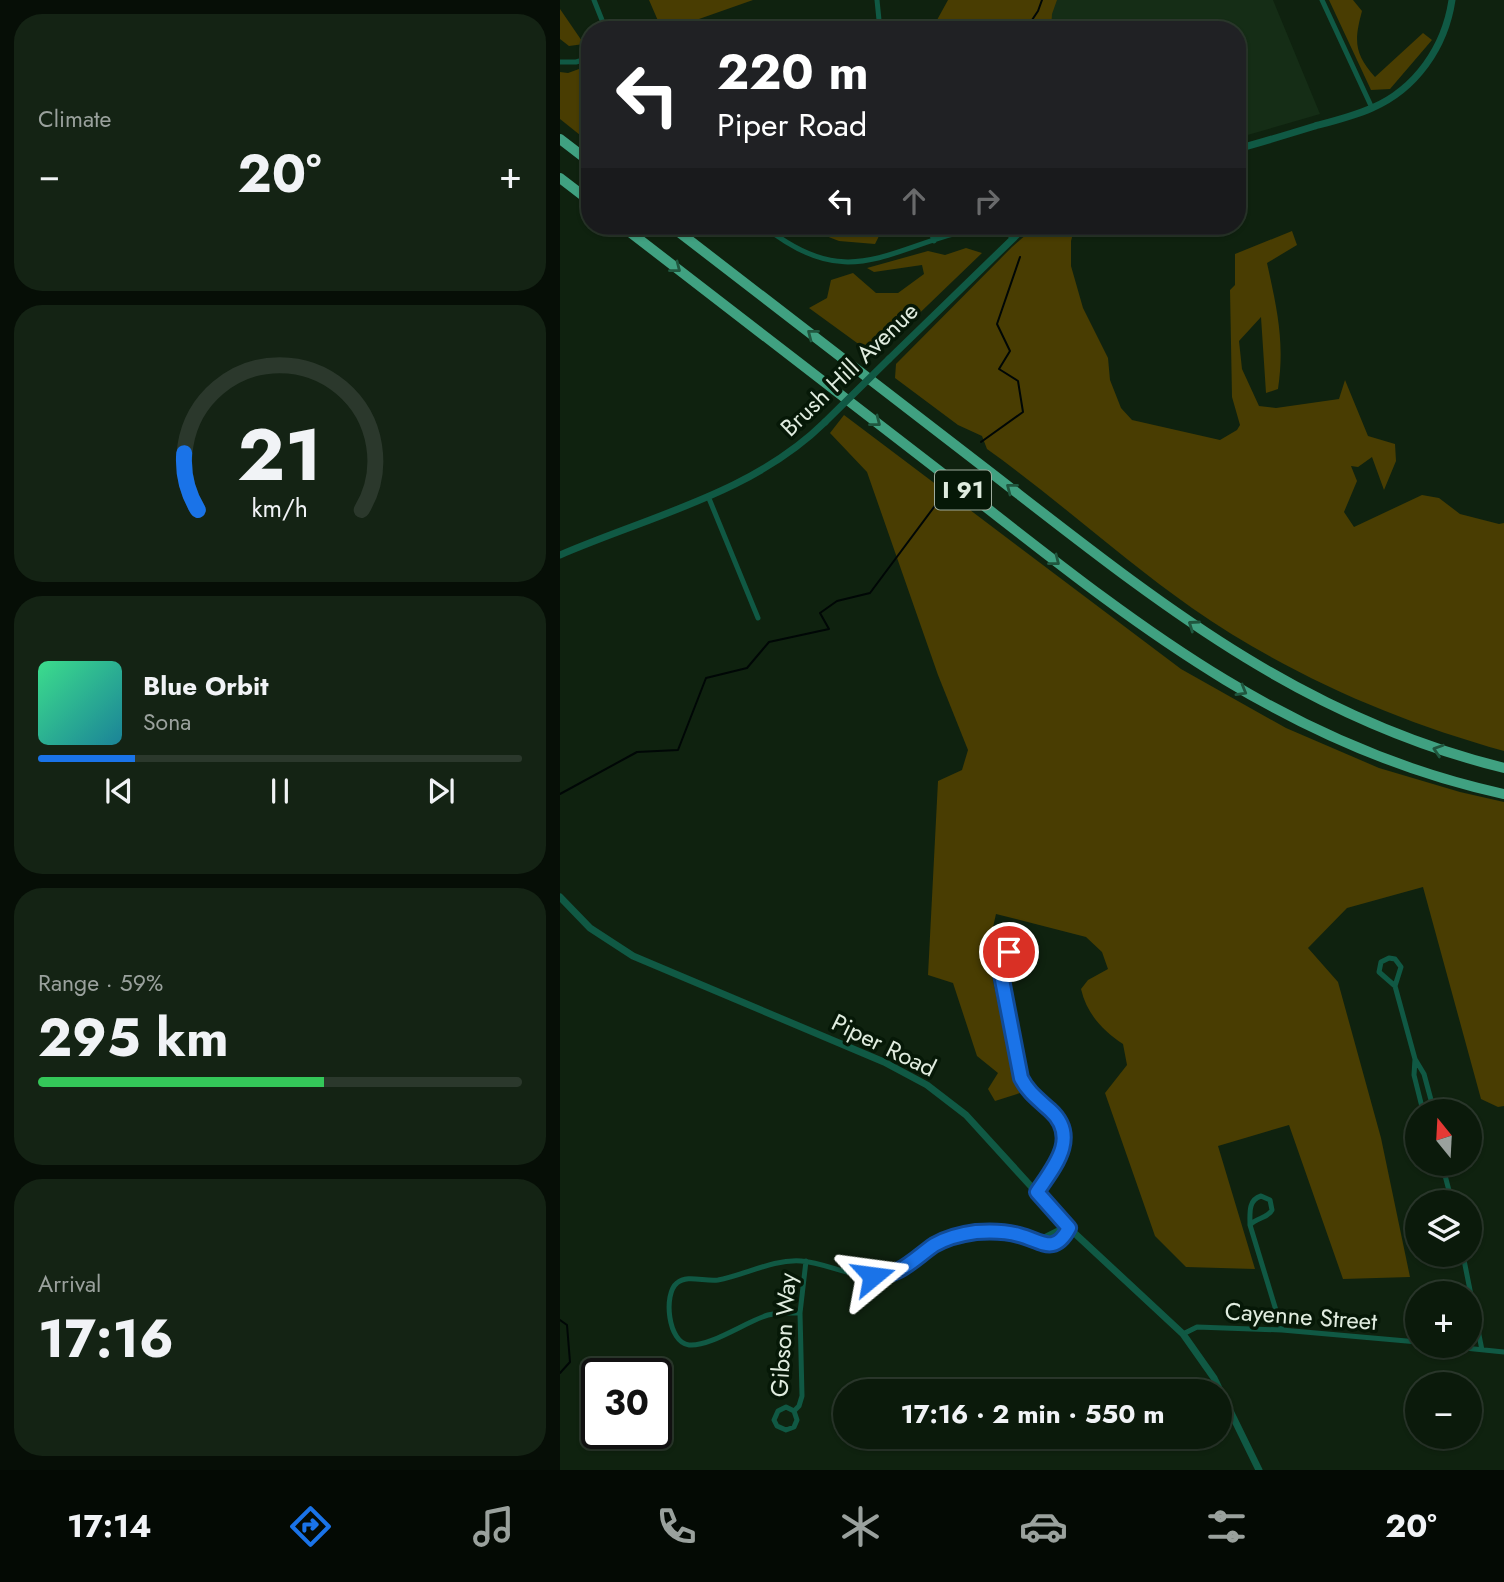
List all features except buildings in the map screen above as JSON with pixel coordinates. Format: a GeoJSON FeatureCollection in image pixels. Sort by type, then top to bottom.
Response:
{"type":"FeatureCollection","features":[{"type":"Feature","properties":{"kind":"highway"},"geometry":{"type":"LineString","coordinates":[[560,139],[581,155]]}},
{"type":"Feature","properties":{"kind":"highway"},"geometry":{"type":"LineString","coordinates":[[560,177],[581,194]]}},
{"type":"Feature","properties":{"kind":"highway","name":"I 91"},"geometry":{"type":"LineString","coordinates":[[634,235],[1094,591],[1193,661],[1254,699],[1340,741],[1431,774],[1504,794]]}},
{"type":"Feature","properties":{"kind":"highway","name":"I 91"},"geometry":{"type":"LineString","coordinates":[[683,235],[1084,545],[1219,643],[1290,686],[1366,723],[1433,748],[1503,768]]}},
{"type":"Feature","properties":{"kind":"street"},"geometry":{"type":"LineString","coordinates":[[594,0],[602,21]]}},
{"type":"Feature","properties":{"kind":"street"},"geometry":{"type":"LineString","coordinates":[[877,0],[879,21]]}},
{"type":"Feature","properties":{"kind":"street"},"geometry":{"type":"LineString","coordinates":[[1322,0],[1372,108]]}},
{"type":"Feature","properties":{"kind":"street"},"geometry":{"type":"LineString","coordinates":[[1246,146],[1372,108],[1403,89],[1429,60],[1445,28],[1452,0]]}},
{"type":"Feature","properties":{"kind":"street"},"geometry":{"type":"LineString","coordinates":[[560,62],[581,61]]}},
{"type":"Feature","properties":{"kind":"street"},"geometry":{"type":"LineString","coordinates":[[777,235],[795,248],[834,262],[874,259],[956,235]]}},
{"type":"Feature","properties":{"kind":"street"},"geometry":{"type":"LineString","coordinates":[[932,235],[934,241]]}},
{"type":"Feature","properties":{"kind":"street","name":"Brush Hill Avenue"},"geometry":{"type":"LineString","coordinates":[[560,555],[708,496],[777,461],[800,445],[1015,235]]}},
{"type":"Feature","properties":{"kind":"street"},"geometry":{"type":"LineString","coordinates":[[708,496],[758,618]]}},
{"type":"Feature","properties":{"kind":"street","name":"Piper Road"},"geometry":{"type":"LineString","coordinates":[[560,897],[590,928],[633,956],[884,1062],[919,1080],[966,1115],[1069,1228],[1183,1334],[1214,1378],[1259,1470]]}},
{"type":"Feature","properties":{"kind":"street"},"geometry":{"type":"LineString","coordinates":[[1002,970],[1012,974],[1018,970],[1020,960],[1016,954],[1009,952],[1000,957],[999,964],[1021,1078],[1030,1093],[1053,1112],[1064,1134],[1059,1160],[1037,1192]]}},
{"type":"Feature","properties":{"kind":"street"},"geometry":{"type":"LineString","coordinates":[[1395,986],[1401,971],[1400,964],[1395,959],[1386,959],[1381,962],[1379,972],[1395,986],[1415,1059],[1424,1074],[1431,1099]]}},
{"type":"Feature","properties":{"kind":"street"},"geometry":{"type":"LineString","coordinates":[[1415,1059],[1414,1075],[1419,1099]]}},
{"type":"Feature","properties":{"kind":"street"},"geometry":{"type":"LineString","coordinates":[[1418,1096],[1430,1093]]}},
{"type":"Feature","properties":{"kind":"street"},"geometry":{"type":"LineString","coordinates":[[1250,1225],[1270,1213],[1272,1203],[1267,1198],[1261,1196],[1253,1201],[1250,1225],[1282,1330]]}},
{"type":"Feature","properties":{"kind":"street"},"geometry":{"type":"LineString","coordinates":[[1036,1241],[1058,1230],[1069,1228]]}},
{"type":"Feature","properties":{"kind":"street"},"geometry":{"type":"LineString","coordinates":[[800,1313],[769,1314],[706,1342],[689,1345],[674,1336],[670,1298],[675,1284],[684,1279],[710,1281],[789,1261],[806,1261],[879,1277],[899,1271],[935,1245],[960,1235],[1006,1233],[1044,1245],[1056,1243],[1064,1237],[1069,1228]]}},
{"type":"Feature","properties":{"kind":"street","name":"Gibson Way"},"geometry":{"type":"LineString","coordinates":[[794,1411],[800,1404],[802,1390],[800,1313],[806,1261]]}},
{"type":"Feature","properties":{"kind":"street","name":"Cayenne Street"},"geometry":{"type":"LineString","coordinates":[[1183,1334],[1197,1327],[1282,1330],[1405,1341]]}},
{"type":"Feature","properties":{"kind":"street"},"geometry":{"type":"LineString","coordinates":[[1482,1350],[1504,1352]]}},
{"type":"Feature","properties":{"kind":"street","name":"Gibson Way"},"geometry":{"type":"LineString","coordinates":[[786,1407],[794,1411],[797,1418],[794,1427],[786,1430],[777,1426],[774,1420],[778,1411],[786,1407]]}},
{"type":"Feature","properties":{"kind":"shaded area"},"geometry":{"type":"Polygon","coordinates":[[[649,0],[753,0],[699,21],[658,21],[649,0]]]}},
{"type":"Feature","properties":{"kind":"shaded area"},"geometry":{"type":"Polygon","coordinates":[[[948,0],[1057,0],[1052,21],[937,20],[948,0]]]}},
{"type":"Feature","properties":{"kind":"shaded area"},"geometry":{"type":"Polygon","coordinates":[[[1022,0],[1273,0],[1320,114],[1246,135],[1246,21],[1028,21],[1022,0]]]}},
{"type":"Feature","properties":{"kind":"shaded area"},"geometry":{"type":"Polygon","coordinates":[[[1329,0],[1353,0],[1362,11],[1358,46],[1363,61],[1375,77],[1423,33],[1432,40],[1390,89],[1371,90],[1329,0]]]}},
{"type":"Feature","properties":{"kind":"shaded area"},"geometry":{"type":"Polygon","coordinates":[[[560,9],[581,40],[581,44],[569,46],[560,39],[560,9]]]}},
{"type":"Feature","properties":{"kind":"shaded area"},"geometry":{"type":"Polygon","coordinates":[[[581,68],[581,136],[560,119],[560,72],[568,73],[581,68]]]}},
{"type":"Feature","properties":{"kind":"shaded area"},"geometry":{"type":"Polygon","coordinates":[[[1292,231],[1297,245],[1267,263],[1280,341],[1278,389],[1266,393],[1261,317],[1239,341],[1242,369],[1259,406],[1276,408],[1339,399],[1345,380],[1368,436],[1395,444],[1396,461],[1384,490],[1372,457],[1358,467],[1351,466],[1357,481],[1344,512],[1354,527],[1422,495],[1439,498],[1460,514],[1504,523],[1504,751],[1422,725],[1342,693],[1228,632],[1166,589],[987,449],[982,436],[958,425],[895,378],[896,364],[1026,235],[1073,235],[1071,266],[1083,308],[1108,358],[1110,380],[1121,408],[1132,420],[1220,440],[1237,430],[1240,425],[1232,397],[1230,290],[1235,285],[1235,254],[1292,231]]]}},
{"type":"Feature","properties":{"kind":"shaded area"},"geometry":{"type":"Polygon","coordinates":[[[823,235],[880,235],[875,244],[839,241],[823,235]]]}},
{"type":"Feature","properties":{"kind":"shaded area"},"geometry":{"type":"Polygon","coordinates":[[[966,248],[982,253],[875,356],[809,308],[827,298],[831,280],[853,273],[876,293],[898,293],[924,274],[922,265],[874,272],[867,268],[928,251],[945,255],[966,248]]]}},
{"type":"Feature","properties":{"kind":"shaded area"},"geometry":{"type":"Polygon","coordinates":[[[844,415],[1181,669],[1286,728],[1379,768],[1504,802],[1504,1106],[1498,1107],[1481,1099],[1423,887],[1347,908],[1308,948],[1338,982],[1381,1138],[1405,1253],[1405,1267],[1408,1267],[1410,1277],[1343,1279],[1289,1125],[1218,1146],[1255,1269],[1186,1267],[1155,1236],[1105,1093],[1127,1065],[1123,1044],[1096,1021],[1081,989],[1088,980],[1108,969],[1102,952],[1086,937],[996,914],[987,953],[1014,1077],[1020,1093],[995,1101],[988,1089],[998,1073],[977,1056],[953,983],[928,975],[938,781],[962,770],[968,750],[938,675],[867,472],[830,433],[844,415]]]}},
{"type":"Feature","properties":{"kind":"waterway"},"geometry":{"type":"LineString","coordinates":[[1031,21],[1042,0]]}},
{"type":"Feature","properties":{"kind":"waterway"},"geometry":{"type":"LineString","coordinates":[[981,442],[1023,412],[1018,381],[999,369],[1010,351],[997,324],[1020,257]]}},
{"type":"Feature","properties":{"kind":"waterway"},"geometry":{"type":"LineString","coordinates":[[560,794],[637,752],[678,750],[706,678],[747,668],[769,642],[829,629],[820,613],[837,601],[870,593],[943,495]]}},
{"type":"Feature","properties":{"kind":"waterway"},"geometry":{"type":"LineString","coordinates":[[560,1320],[567,1325],[570,1362],[560,1373]]}},
{"type":"Feature","properties":{"kind":"route"},"geometry":{"type":"LineString","coordinates":[[873,1276],[894,1274],[935,1245],[960,1235],[1006,1233],[1048,1245],[1062,1239],[1069,1228],[1037,1192],[1059,1160],[1064,1134],[1053,1112],[1030,1093],[1021,1078],[999,964],[1000,957],[1009,952]]}}]}
